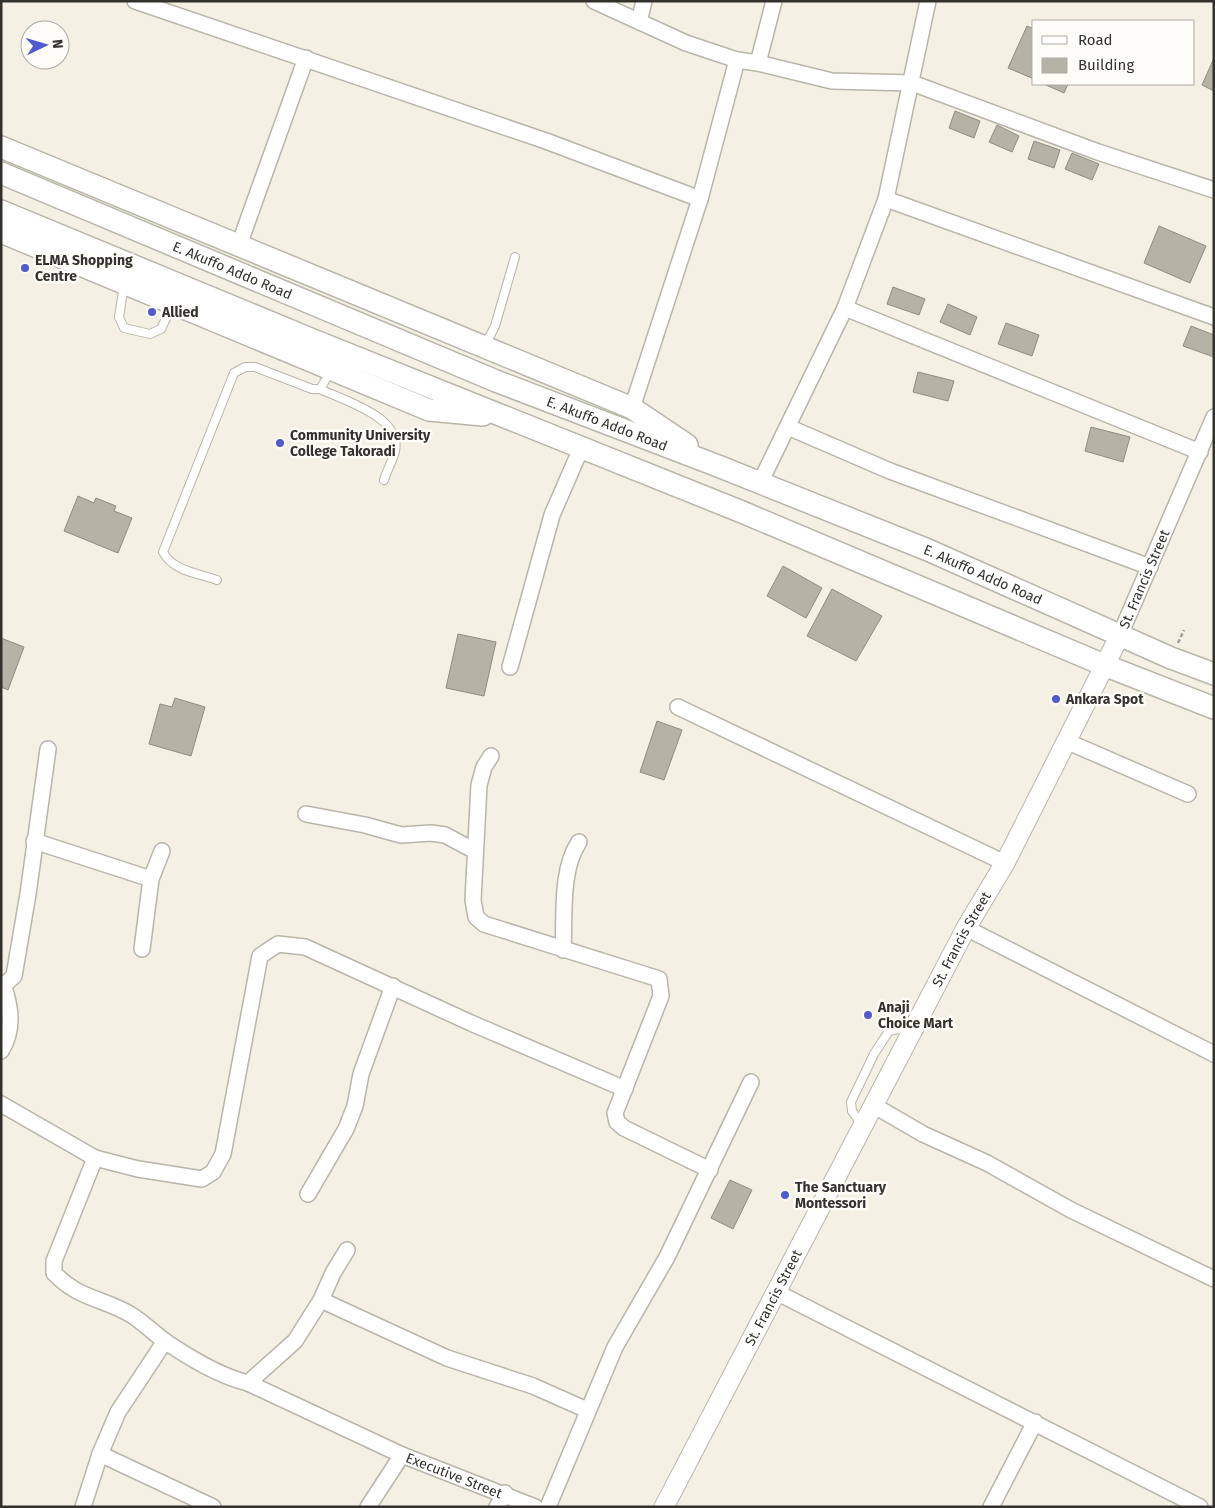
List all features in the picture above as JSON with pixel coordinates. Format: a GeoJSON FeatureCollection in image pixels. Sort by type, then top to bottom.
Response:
{"type":"FeatureCollection","features":[{"type":"Feature","properties":{"kind":"main road"},"geometry":{"type":"LineString","coordinates":[[1,147],[632,408],[718,466]]}},
{"type":"Feature","properties":{"kind":"main road","name":"E. Akuffo Addo Road"},"geometry":{"type":"LineString","coordinates":[[1,173],[496,381],[718,466],[928,550],[1120,635],[1214,674]]}},
{"type":"Feature","properties":{"kind":"main road"},"geometry":{"type":"LineString","coordinates":[[1,211],[304,336],[582,446],[1104,665],[1214,708]]}},
{"type":"Feature","properties":{"kind":"main road"},"geometry":{"type":"LineString","coordinates":[[1,232],[429,410],[506,417]]}},
{"type":"Feature","properties":{"kind":"street"},"geometry":{"type":"LineString","coordinates":[[135,1],[546,140],[700,199]]}},
{"type":"Feature","properties":{"kind":"street"},"geometry":{"type":"LineString","coordinates":[[594,1],[686,43],[737,60],[758,63],[832,81],[912,84],[1106,155],[1214,190]]}},
{"type":"Feature","properties":{"kind":"street"},"geometry":{"type":"LineString","coordinates":[[640,22],[644,1]]}},
{"type":"Feature","properties":{"kind":"street"},"geometry":{"type":"LineString","coordinates":[[758,63],[774,1]]}},
{"type":"Feature","properties":{"kind":"street"},"geometry":{"type":"LineString","coordinates":[[760,483],[845,308],[886,199],[912,84],[928,1]]}},
{"type":"Feature","properties":{"kind":"street"},"geometry":{"type":"LineString","coordinates":[[239,245],[306,58]]}},
{"type":"Feature","properties":{"kind":"street"},"geometry":{"type":"LineString","coordinates":[[632,408],[700,199],[737,60]]}},
{"type":"Feature","properties":{"kind":"street"},"geometry":{"type":"LineString","coordinates":[[886,199],[1214,317]]}},
{"type":"Feature","properties":{"kind":"street"},"geometry":{"type":"LineString","coordinates":[[845,308],[1200,452]]}},
{"type":"Feature","properties":{"kind":"street","name":"St. Francis Street"},"geometry":{"type":"LineString","coordinates":[[664,1507],[966,928],[1005,863],[1120,635],[1214,417]]}},
{"type":"Feature","properties":{"kind":"street"},"geometry":{"type":"LineString","coordinates":[[788,427],[890,471],[1150,567]]}},
{"type":"Feature","properties":{"kind":"street"},"geometry":{"type":"LineString","coordinates":[[510,667],[552,515],[582,446]]}},
{"type":"Feature","properties":{"kind":"street"},"geometry":{"type":"LineString","coordinates":[[678,707],[1005,863]]}},
{"type":"Feature","properties":{"kind":"street"},"geometry":{"type":"LineString","coordinates":[[1066,742],[1188,794]]}},
{"type":"Feature","properties":{"kind":"street"},"geometry":{"type":"LineString","coordinates":[[1,1051],[10,1028],[10,1007],[3,988],[14,976],[28,894],[48,749]]}},
{"type":"Feature","properties":{"kind":"street"},"geometry":{"type":"LineString","coordinates":[[491,756],[484,767],[479,785],[473,900],[476,917],[484,924],[659,979],[661,996],[615,1113],[616,1122],[624,1128],[710,1170]]}},
{"type":"Feature","properties":{"kind":"street"},"geometry":{"type":"LineString","coordinates":[[306,814],[365,825],[401,835],[431,833],[446,835],[475,851]]}},
{"type":"Feature","properties":{"kind":"street"},"geometry":{"type":"LineString","coordinates":[[34,841],[151,879]]}},
{"type":"Feature","properties":{"kind":"street"},"geometry":{"type":"LineString","coordinates":[[563,950],[567,867],[572,852],[579,842]]}},
{"type":"Feature","properties":{"kind":"street"},"geometry":{"type":"LineString","coordinates":[[142,949],[151,879],[162,851]]}},
{"type":"Feature","properties":{"kind":"street"},"geometry":{"type":"LineString","coordinates":[[966,928],[1214,1054]]}},
{"type":"Feature","properties":{"kind":"street"},"geometry":{"type":"LineString","coordinates":[[1,1104],[96,1158],[138,1170],[202,1179],[213,1172],[223,1154],[260,956],[278,944],[305,947],[471,1023],[624,1089]]}},
{"type":"Feature","properties":{"kind":"street"},"geometry":{"type":"LineString","coordinates":[[308,1194],[346,1129],[355,1106],[361,1074],[393,986]]}},
{"type":"Feature","properties":{"kind":"street"},"geometry":{"type":"LineString","coordinates":[[548,1507],[615,1347],[667,1257],[751,1082]]}},
{"type":"Feature","properties":{"kind":"street"},"geometry":{"type":"LineString","coordinates":[[874,1105],[923,1134],[987,1163],[1071,1210],[1214,1279]]}},
{"type":"Feature","properties":{"kind":"street"},"geometry":{"type":"LineString","coordinates":[[96,1158],[54,1261],[54,1273],[76,1292],[122,1310],[165,1341],[224,1375],[248,1383],[402,1455]]}},
{"type":"Feature","properties":{"kind":"street"},"geometry":{"type":"LineString","coordinates":[[248,1383],[296,1341],[321,1300],[333,1273],[348,1250]]}},
{"type":"Feature","properties":{"kind":"street"},"geometry":{"type":"LineString","coordinates":[[776,1292],[1200,1507]]}},
{"type":"Feature","properties":{"kind":"street"},"geometry":{"type":"LineString","coordinates":[[321,1300],[447,1358],[533,1386],[587,1410]]}},
{"type":"Feature","properties":{"kind":"street"},"geometry":{"type":"LineString","coordinates":[[83,1507],[100,1454],[118,1412],[165,1341]]}},
{"type":"Feature","properties":{"kind":"street"},"geometry":{"type":"LineString","coordinates":[[990,1507],[1035,1422]]}},
{"type":"Feature","properties":{"kind":"street"},"geometry":{"type":"LineString","coordinates":[[100,1454],[213,1507]]}},
{"type":"Feature","properties":{"kind":"street","name":"Executive Street"},"geometry":{"type":"LineString","coordinates":[[368,1507],[402,1455],[505,1493],[535,1507]]}},
{"type":"Feature","properties":{"kind":"street"},"geometry":{"type":"LineString","coordinates":[[497,1507],[505,1493]]}},
{"type":"Feature","properties":{"kind":"lane"},"geometry":{"type":"LineString","coordinates":[[481,345],[490,336],[494,326],[514,257]]}},
{"type":"Feature","properties":{"kind":"lane"},"geometry":{"type":"LineString","coordinates":[[124,283],[118,317],[124,328],[150,334],[161,330],[173,304]]}},
{"type":"Feature","properties":{"kind":"lane"},"geometry":{"type":"LineString","coordinates":[[217,580],[179,568],[168,562],[163,552],[234,373],[245,367],[256,367],[312,389],[320,389],[385,420],[394,433],[395,450],[384,480]]}},
{"type":"Feature","properties":{"kind":"lane"},"geometry":{"type":"LineString","coordinates":[[320,389],[326,383],[332,370]]}},
{"type":"Feature","properties":{"kind":"lane"},"geometry":{"type":"LineString","coordinates":[[863,1126],[852,1110],[851,1102],[874,1054],[889,1031],[898,1029],[912,1032]]}},
{"type":"Feature","properties":{"kind":"building"},"geometry":{"type":"Polygon","coordinates":[[[1027,26],[1032,28],[1032,78],[1008,68],[1027,26]]]}},
{"type":"Feature","properties":{"kind":"building"},"geometry":{"type":"Polygon","coordinates":[[[1214,58],[1214,91],[1202,85],[1214,58]]]}},
{"type":"Feature","properties":{"kind":"building"},"geometry":{"type":"Polygon","coordinates":[[[1046,85],[1068,85],[1064,93],[1046,85]]]}},
{"type":"Feature","properties":{"kind":"building"},"geometry":{"type":"Polygon","coordinates":[[[955,111],[980,121],[974,138],[949,128],[955,111]]]}},
{"type":"Feature","properties":{"kind":"building"},"geometry":{"type":"Polygon","coordinates":[[[997,125],[1019,136],[1012,152],[989,142],[997,125]]]}},
{"type":"Feature","properties":{"kind":"building"},"geometry":{"type":"Polygon","coordinates":[[[1034,141],[1060,150],[1054,168],[1028,159],[1034,141]]]}},
{"type":"Feature","properties":{"kind":"building"},"geometry":{"type":"Polygon","coordinates":[[[1072,153],[1099,164],[1092,180],[1065,169],[1072,153]]]}},
{"type":"Feature","properties":{"kind":"building"},"geometry":{"type":"Polygon","coordinates":[[[1159,226],[1206,246],[1190,283],[1144,263],[1159,226]]]}},
{"type":"Feature","properties":{"kind":"building"},"geometry":{"type":"Polygon","coordinates":[[[893,287],[925,299],[919,315],[887,304],[893,287]]]}},
{"type":"Feature","properties":{"kind":"building"},"geometry":{"type":"Polygon","coordinates":[[[948,304],[977,317],[970,335],[940,322],[948,304]]]}},
{"type":"Feature","properties":{"kind":"building"},"geometry":{"type":"Polygon","coordinates":[[[1006,323],[1039,335],[1032,356],[998,344],[1006,323]]]}},
{"type":"Feature","properties":{"kind":"building"},"geometry":{"type":"Polygon","coordinates":[[[1191,326],[1214,335],[1214,357],[1183,346],[1191,326]]]}},
{"type":"Feature","properties":{"kind":"building"},"geometry":{"type":"Polygon","coordinates":[[[918,372],[954,381],[948,401],[913,392],[918,372]]]}},
{"type":"Feature","properties":{"kind":"building"},"geometry":{"type":"Polygon","coordinates":[[[1091,427],[1130,437],[1123,462],[1085,451],[1091,427]]]}},
{"type":"Feature","properties":{"kind":"building"},"geometry":{"type":"Polygon","coordinates":[[[78,496],[94,503],[96,498],[116,506],[114,511],[132,518],[118,553],[64,531],[78,496]]]}},
{"type":"Feature","properties":{"kind":"building"},"geometry":{"type":"Polygon","coordinates":[[[783,566],[822,588],[806,618],[767,596],[783,566]]]}},
{"type":"Feature","properties":{"kind":"building"},"geometry":{"type":"Polygon","coordinates":[[[832,589],[882,616],[856,661],[807,636],[832,589]]]}},
{"type":"Feature","properties":{"kind":"building"},"geometry":{"type":"Polygon","coordinates":[[[458,634],[496,642],[484,696],[446,688],[458,634]]]}},
{"type":"Feature","properties":{"kind":"building"},"geometry":{"type":"Polygon","coordinates":[[[1,638],[24,647],[8,690],[1,687],[1,638]]]}},
{"type":"Feature","properties":{"kind":"building"},"geometry":{"type":"Polygon","coordinates":[[[175,698],[205,707],[191,756],[149,744],[160,704],[172,707],[175,698]]]}},
{"type":"Feature","properties":{"kind":"building"},"geometry":{"type":"Polygon","coordinates":[[[657,721],[682,730],[664,780],[640,772],[657,721]]]}},
{"type":"Feature","properties":{"kind":"building"},"geometry":{"type":"Polygon","coordinates":[[[730,1180],[752,1190],[733,1229],[711,1218],[730,1180]]]}},
{"type":"Feature","properties":{"kind":"place","name":"ELMA Shopping Centre"},"geometry":{"type":"Point","coordinates":[25,268]}},
{"type":"Feature","properties":{"kind":"place","name":"Allied"},"geometry":{"type":"Point","coordinates":[152,312]}},
{"type":"Feature","properties":{"kind":"place","name":"Community University College Takoradi"},"geometry":{"type":"Point","coordinates":[280,443]}},
{"type":"Feature","properties":{"kind":"place","name":"Ankara Spot"},"geometry":{"type":"Point","coordinates":[1056,699]}},
{"type":"Feature","properties":{"kind":"place","name":"Anaji Choice Mart"},"geometry":{"type":"Point","coordinates":[868,1015]}},
{"type":"Feature","properties":{"kind":"place","name":"The Sanctuary Montessori"},"geometry":{"type":"Point","coordinates":[785,1195]}}]}
